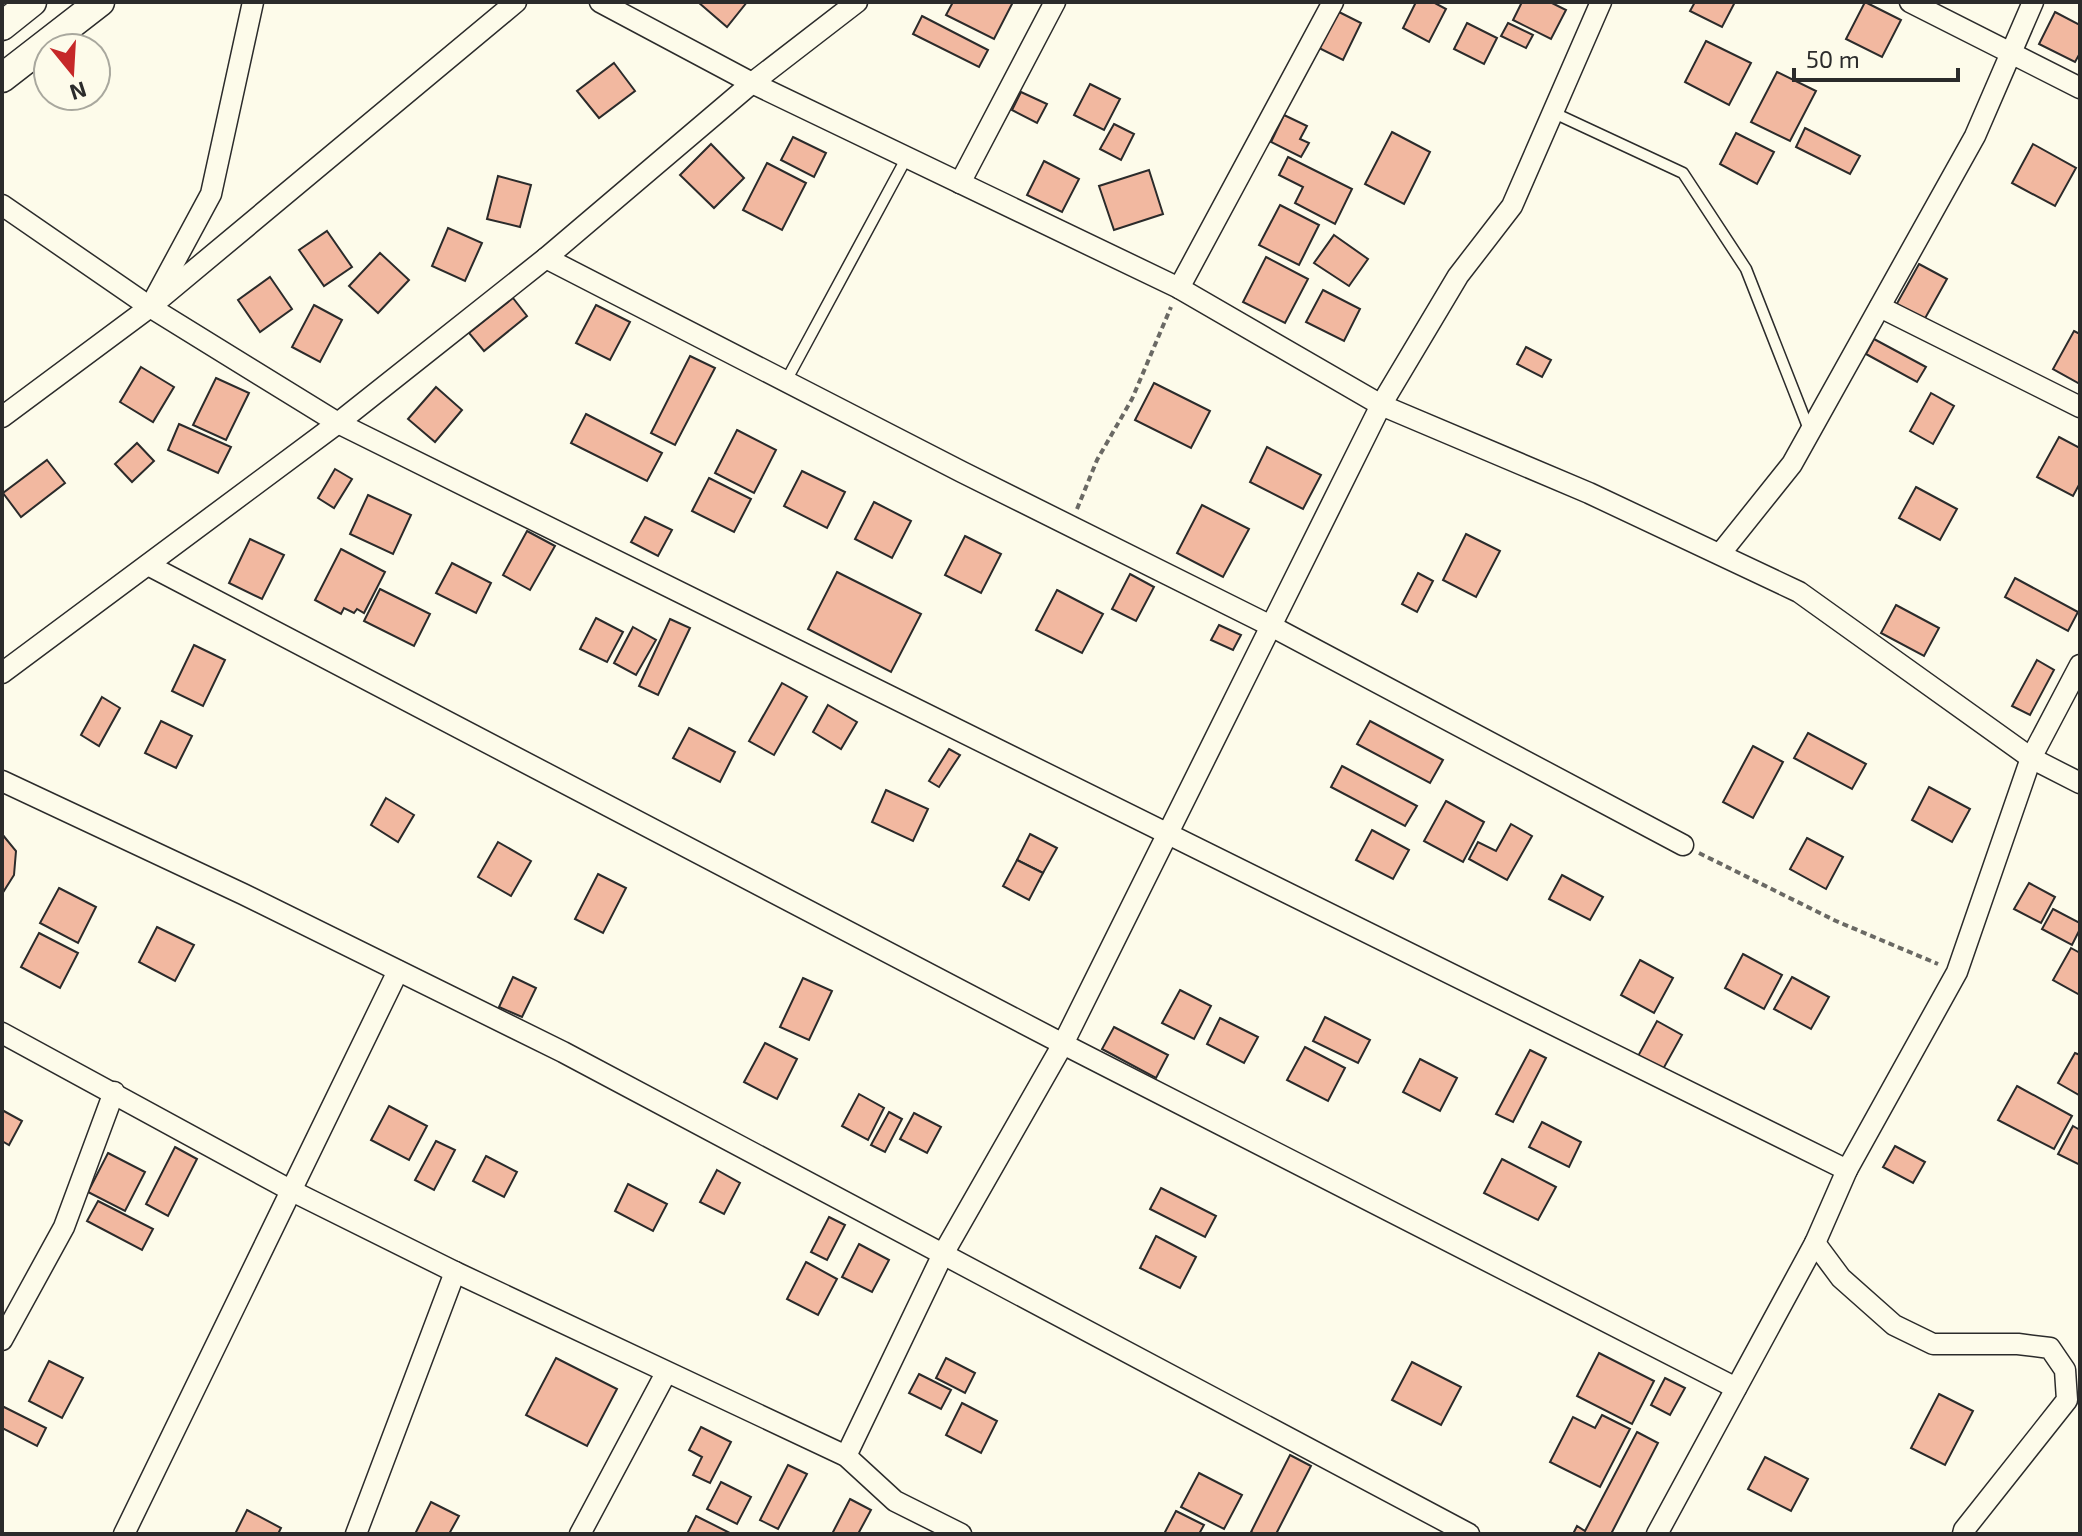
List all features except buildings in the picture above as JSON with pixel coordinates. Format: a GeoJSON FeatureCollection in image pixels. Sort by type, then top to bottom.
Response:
{"type":"FeatureCollection","features":[{"type":"Feature","properties":{"kind":"main road"},"geometry":{"type":"LineString","coordinates":[[2,26],[32,2]]}},
{"type":"Feature","properties":{"kind":"main road"},"geometry":{"type":"LineString","coordinates":[[2,78],[100,2]]}},
{"type":"Feature","properties":{"kind":"street"},"geometry":{"type":"LineString","coordinates":[[150,307],[211,194],[253,2]]}},
{"type":"Feature","properties":{"kind":"street"},"geometry":{"type":"LineString","coordinates":[[2,417],[150,307],[516,2]]}},
{"type":"Feature","properties":{"kind":"street"},"geometry":{"type":"LineString","coordinates":[[600,2],[752,83],[1179,288],[1381,405],[1589,493],[1799,592],[2031,758],[2080,783]]}},
{"type":"Feature","properties":{"kind":"street"},"geometry":{"type":"LineString","coordinates":[[2,673],[338,423],[546,258],[752,83],[857,2]]}},
{"type":"Feature","properties":{"kind":"street"},"geometry":{"type":"LineString","coordinates":[[960,183],[1055,2]]}},
{"type":"Feature","properties":{"kind":"street"},"geometry":{"type":"LineString","coordinates":[[1179,288],[1333,2]]}},
{"type":"Feature","properties":{"kind":"street"},"geometry":{"type":"LineString","coordinates":[[846,1456],[943,1254],[1063,1044],[1170,834],[1381,405],[1458,276],[1512,206],[1601,2]]}},
{"type":"Feature","properties":{"kind":"street"},"geometry":{"type":"LineString","coordinates":[[1910,2],[2080,88]]}},
{"type":"Feature","properties":{"kind":"street"},"geometry":{"type":"LineString","coordinates":[[1720,554],[1792,464],[1975,136],[2033,2]]}},
{"type":"Feature","properties":{"kind":"street"},"geometry":{"type":"LineString","coordinates":[[2,205],[150,307],[338,423],[1847,1170]]}},
{"type":"Feature","properties":{"kind":"street"},"geometry":{"type":"LineString","coordinates":[[546,258],[1271,626],[1683,845]]}},
{"type":"Feature","properties":{"kind":"street"},"geometry":{"type":"LineString","coordinates":[[1880,307],[2080,407]]}},
{"type":"Feature","properties":{"kind":"street"},"geometry":{"type":"LineString","coordinates":[[148,565],[1063,1044],[1736,1388]]}},
{"type":"Feature","properties":{"kind":"street"},"geometry":{"type":"LineString","coordinates":[[1657,1534],[1815,1243],[1847,1170],[1957,972],[2031,758],[2080,665]]}},
{"type":"Feature","properties":{"kind":"street"},"geometry":{"type":"LineString","coordinates":[[2,781],[243,894],[563,1052],[1469,1534]]}},
{"type":"Feature","properties":{"kind":"street"},"geometry":{"type":"LineString","coordinates":[[124,1534],[398,971]]}},
{"type":"Feature","properties":{"kind":"street"},"geometry":{"type":"LineString","coordinates":[[2,1033],[292,1191],[666,1373],[846,1456],[895,1501],[961,1534]]}},
{"type":"Feature","properties":{"kind":"street"},"geometry":{"type":"LineString","coordinates":[[2,1340],[64,1227],[114,1092]]}},
{"type":"Feature","properties":{"kind":"street"},"geometry":{"type":"LineString","coordinates":[[1815,1243],[1841,1278],[1894,1325],[1933,1344],[2018,1344],[2050,1348],[2065,1370],[2067,1400],[1963,1534]]}},
{"type":"Feature","properties":{"kind":"street"},"geometry":{"type":"LineString","coordinates":[[356,1534],[455,1272]]}},
{"type":"Feature","properties":{"kind":"street"},"geometry":{"type":"LineString","coordinates":[[580,1534],[666,1373]]}},
{"type":"Feature","properties":{"kind":"lane"},"geometry":{"type":"LineString","coordinates":[[1552,112],[1683,173],[1746,269],[1810,432]]}},
{"type":"Feature","properties":{"kind":"lane"},"geometry":{"type":"LineString","coordinates":[[786,381],[907,157]]}},
{"type":"Feature","properties":{"kind":"path"},"geometry":{"type":"LineString","coordinates":[[1071,526],[1097,460],[1132,399],[1179,288]]}},
{"type":"Feature","properties":{"kind":"path"},"geometry":{"type":"LineString","coordinates":[[1683,845],[1836,921],[1957,972]]}}]}
